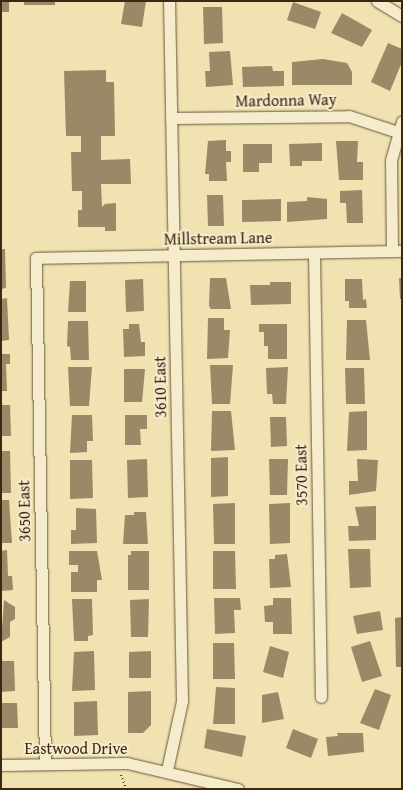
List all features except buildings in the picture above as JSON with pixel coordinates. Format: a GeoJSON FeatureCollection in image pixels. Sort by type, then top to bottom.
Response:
{"type":"FeatureCollection","features":[{"type":"Feature","properties":{"kind":"street","name":"3610 East"},"geometry":{"type":"LineString","coordinates":[[167,770],[182,701],[169,1]]}},
{"type":"Feature","properties":{"kind":"street"},"geometry":{"type":"LineString","coordinates":[[377,1],[402,16]]}},
{"type":"Feature","properties":{"kind":"street","name":"Mardonna Way"},"geometry":{"type":"LineString","coordinates":[[172,118],[350,116],[400,127]]}},
{"type":"Feature","properties":{"kind":"street"},"geometry":{"type":"LineString","coordinates":[[397,251],[390,168],[400,127]]}},
{"type":"Feature","properties":{"kind":"street","name":"Millstream Lane"},"geometry":{"type":"LineString","coordinates":[[36,258],[397,251]]}},
{"type":"Feature","properties":{"kind":"street","name":"3570 East"},"geometry":{"type":"LineString","coordinates":[[314,252],[321,697]]}},
{"type":"Feature","properties":{"kind":"street","name":"3650 East"},"geometry":{"type":"LineString","coordinates":[[36,258],[45,764]]}},
{"type":"Feature","properties":{"kind":"street","name":"Eastwood Drive"},"geometry":{"type":"LineString","coordinates":[[1,766],[111,762],[167,770],[238,789]]}},
{"type":"Feature","properties":{"kind":"path"},"geometry":{"type":"LineString","coordinates":[[120,773],[126,789]]}}]}
